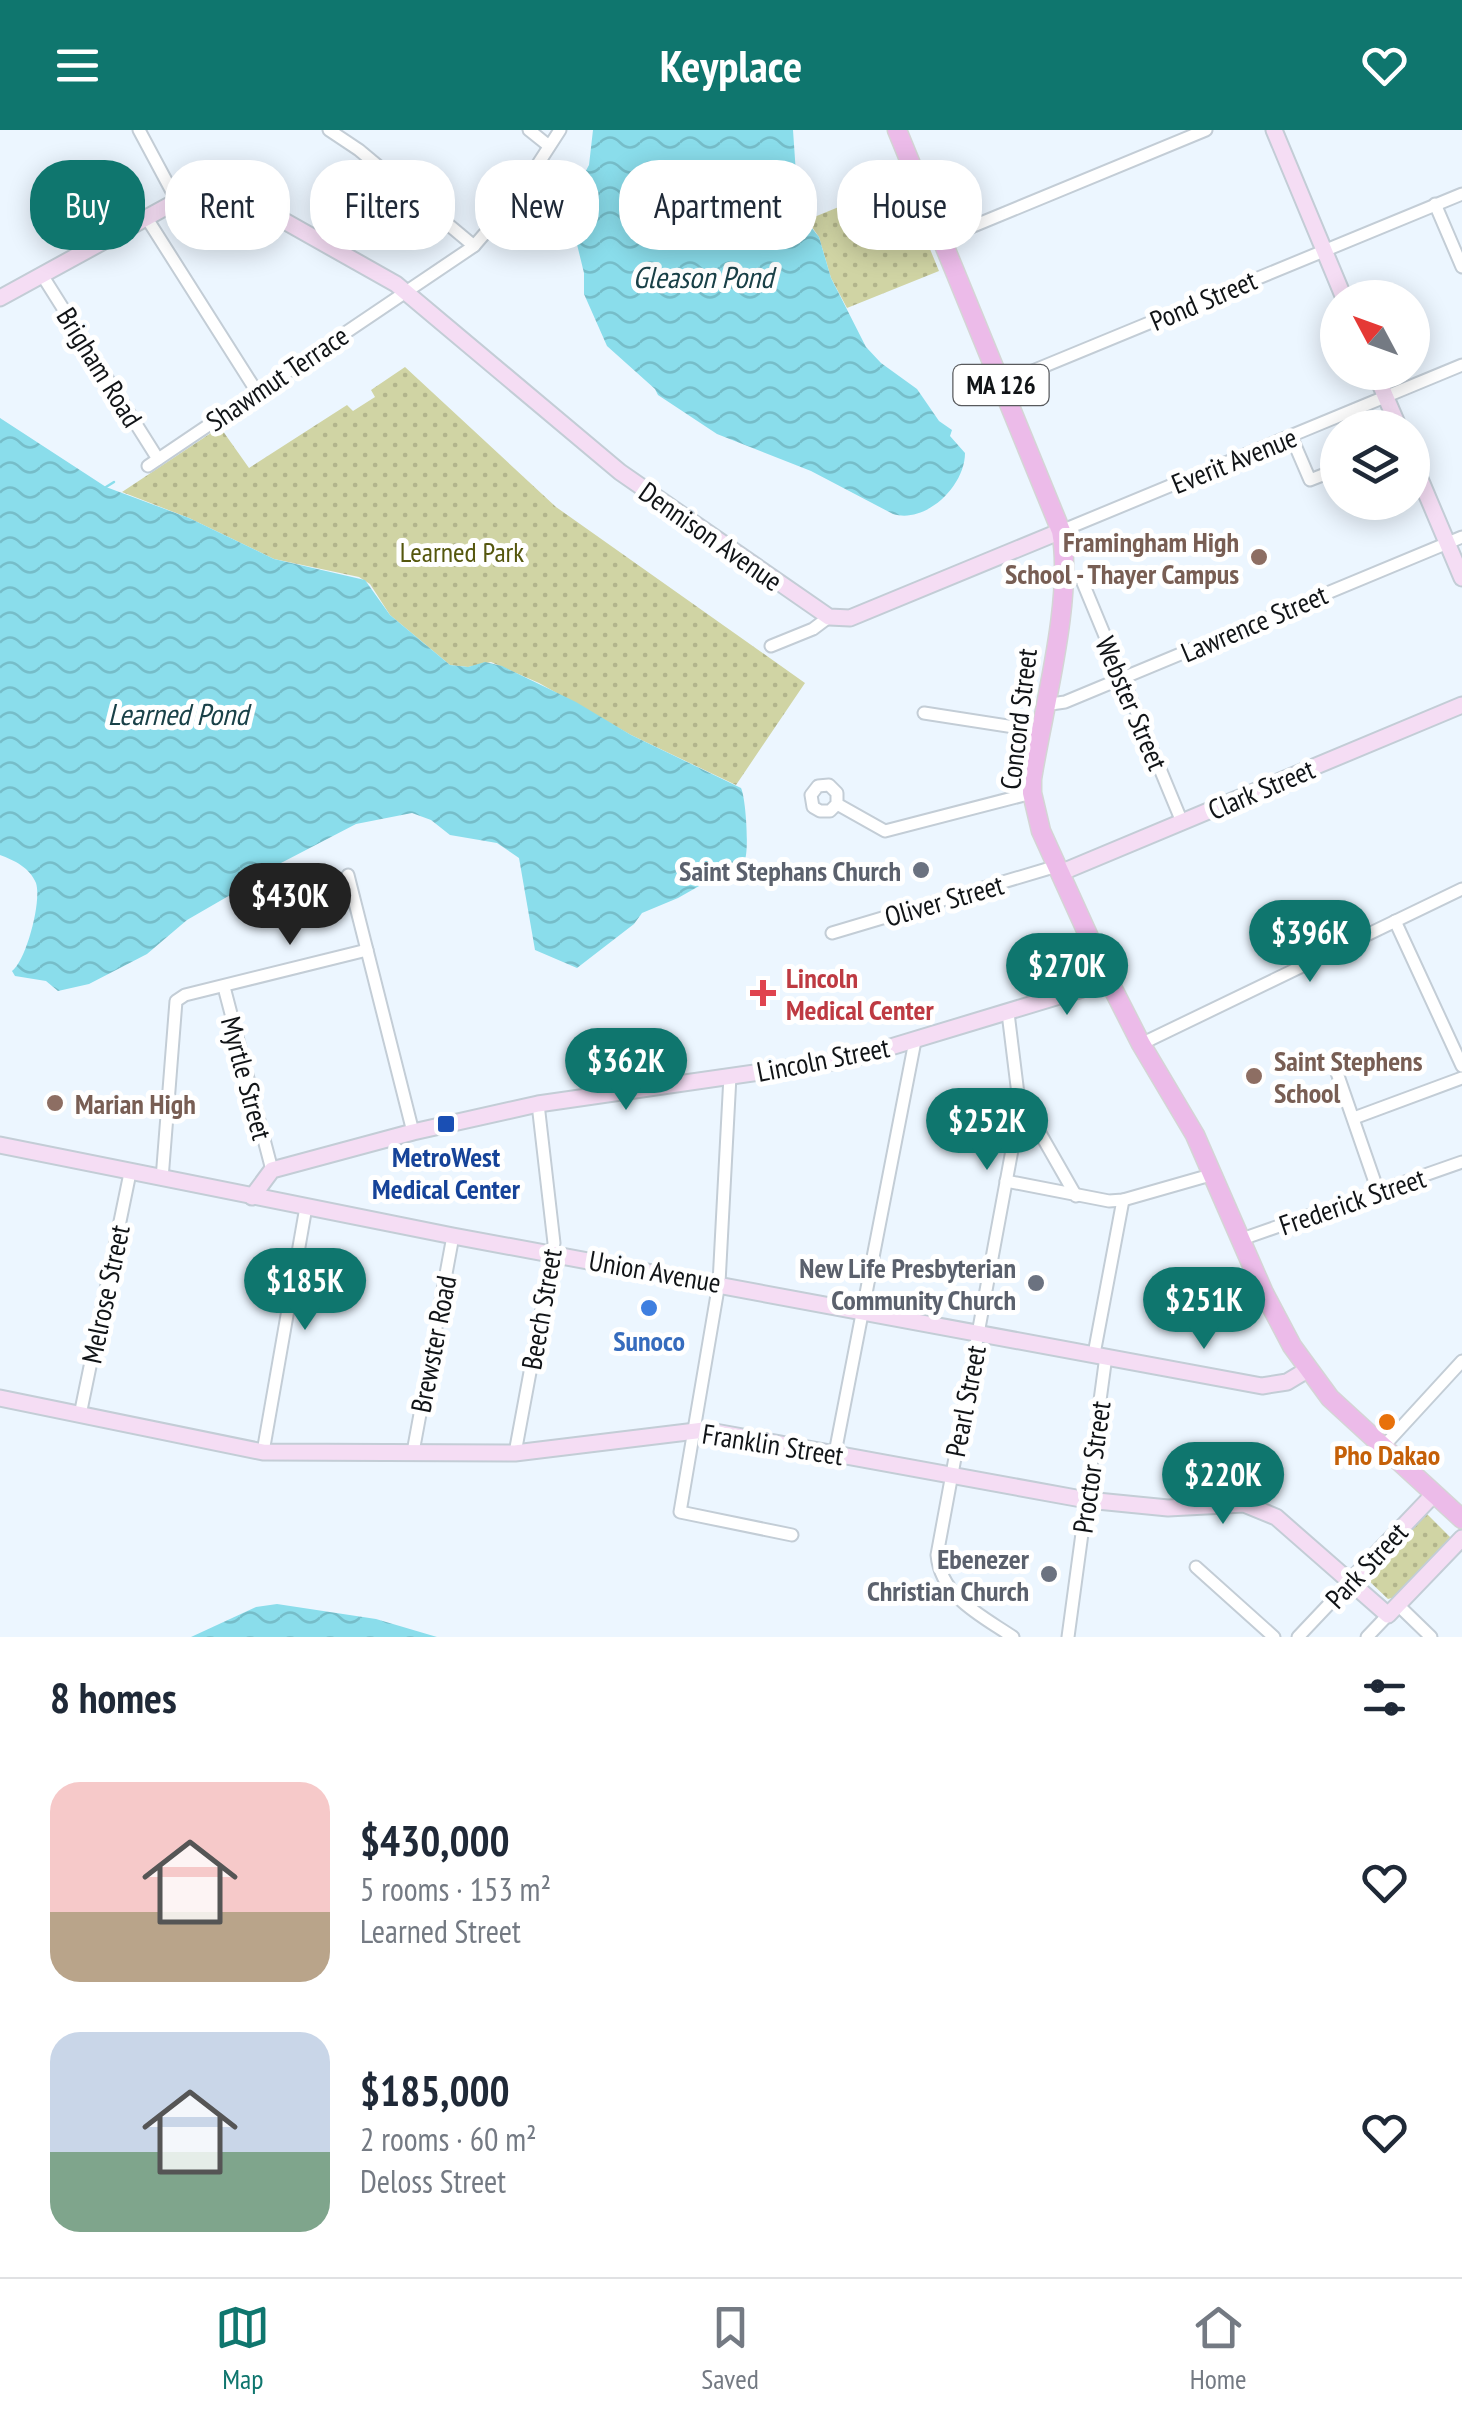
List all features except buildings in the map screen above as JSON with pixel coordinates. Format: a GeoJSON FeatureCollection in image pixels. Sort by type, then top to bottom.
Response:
{"type":"FeatureCollection","features":[{"type":"Feature","properties":{"kind":"main road","name":"Concord Street"},"geometry":{"type":"LineString","coordinates":[[896,130],[909,160]]}},
{"type":"Feature","properties":{"kind":"main road","name":"Concord Street"},"geometry":{"type":"LineString","coordinates":[[946,250],[1061,531],[1063,588],[1032,794],[1042,831],[1109,981],[1214,1174],[1267,1298],[1307,1370],[1330,1398],[1462,1519]]}},
{"type":"Feature","properties":{"kind":"street"},"geometry":{"type":"LineString","coordinates":[[139,130],[165,179]]}},
{"type":"Feature","properties":{"kind":"street"},"geometry":{"type":"LineString","coordinates":[[329,130],[359,150],[474,246]]}},
{"type":"Feature","properties":{"kind":"street"},"geometry":{"type":"LineString","coordinates":[[530,130],[549,146]]}},
{"type":"Feature","properties":{"kind":"street","name":"Shawmut Terrace"},"geometry":{"type":"LineString","coordinates":[[153,462],[474,246],[518,195],[560,130]]}},
{"type":"Feature","properties":{"kind":"street"},"geometry":{"type":"LineString","coordinates":[[982,222],[1206,130]]}},
{"type":"Feature","properties":{"kind":"street"},"geometry":{"type":"LineString","coordinates":[[1274,130],[1336,280]]}},
{"type":"Feature","properties":{"kind":"street","name":"Pond Street"},"geometry":{"type":"LineString","coordinates":[[1000,384],[1462,194]]}},
{"type":"Feature","properties":{"kind":"street"},"geometry":{"type":"LineString","coordinates":[[1435,204],[1462,267]]}},
{"type":"Feature","properties":{"kind":"street"},"geometry":{"type":"LineString","coordinates":[[0,298],[165,207]]}},
{"type":"Feature","properties":{"kind":"street"},"geometry":{"type":"LineString","coordinates":[[146,217],[257,392]]}},
{"type":"Feature","properties":{"kind":"street","name":"Dennison Avenue"},"geometry":{"type":"LineString","coordinates":[[290,224],[406,290],[620,472],[829,616]]}},
{"type":"Feature","properties":{"kind":"street","name":"Brigham Road"},"geometry":{"type":"LineString","coordinates":[[42,275],[153,462]]}},
{"type":"Feature","properties":{"kind":"street","name":"Everit Avenue"},"geometry":{"type":"LineString","coordinates":[[1061,531],[1462,365]]}},
{"type":"Feature","properties":{"kind":"street"},"geometry":{"type":"LineString","coordinates":[[1383,390],[1391,410]]}},
{"type":"Feature","properties":{"kind":"street"},"geometry":{"type":"LineString","coordinates":[[1292,436],[1310,480],[1320,476]]}},
{"type":"Feature","properties":{"kind":"street"},"geometry":{"type":"LineString","coordinates":[[1430,493],[1455,540],[1462,578]]}},
{"type":"Feature","properties":{"kind":"street"},"geometry":{"type":"LineString","coordinates":[[771,646],[813,630],[829,616],[839,620],[850,618],[1061,531]]}},
{"type":"Feature","properties":{"kind":"street","name":"Lawrence Street"},"geometry":{"type":"LineString","coordinates":[[1044,705],[1066,702],[1455,540]]}},
{"type":"Feature","properties":{"kind":"street","name":"Webster Street"},"geometry":{"type":"LineString","coordinates":[[1083,583],[1182,822]]}},
{"type":"Feature","properties":{"kind":"street","name":"Clark Street"},"geometry":{"type":"LineString","coordinates":[[1058,870],[1462,706]]}},
{"type":"Feature","properties":{"kind":"street"},"geometry":{"type":"LineString","coordinates":[[924,713],[1040,731]]}},
{"type":"Feature","properties":{"kind":"street"},"geometry":{"type":"LineString","coordinates":[[837,804],[885,831],[1032,794]]}},
{"type":"Feature","properties":{"kind":"street","name":"Oliver Street"},"geometry":{"type":"LineString","coordinates":[[832,933],[1058,870]]}},
{"type":"Feature","properties":{"kind":"street"},"geometry":{"type":"LineString","coordinates":[[348,875],[413,1132]]}},
{"type":"Feature","properties":{"kind":"street"},"geometry":{"type":"LineString","coordinates":[[1141,1044],[1462,889]]}},
{"type":"Feature","properties":{"kind":"street"},"geometry":{"type":"LineString","coordinates":[[1395,921],[1462,1066]]}},
{"type":"Feature","properties":{"kind":"street"},"geometry":{"type":"LineString","coordinates":[[162,1179],[173,1010],[180,998],[366,950]]}},
{"type":"Feature","properties":{"kind":"street","name":"Lincoln Street"},"geometry":{"type":"LineString","coordinates":[[272,1170],[538,1104],[834,1062],[1109,981]]}},
{"type":"Feature","properties":{"kind":"street","name":"Myrtle Street"},"geometry":{"type":"LineString","coordinates":[[224,987],[272,1170]]}},
{"type":"Feature","properties":{"kind":"street","name":"Pearl Street"},"geometry":{"type":"LineString","coordinates":[[1008,1013],[1018,1094],[1017,1123],[938,1542],[942,1576],[964,1604],[1013,1637]]}},
{"type":"Feature","properties":{"kind":"street"},"geometry":{"type":"LineString","coordinates":[[835,1452],[914,1040]]}},
{"type":"Feature","properties":{"kind":"street"},"geometry":{"type":"LineString","coordinates":[[1335,1067],[1378,1190]]}},
{"type":"Feature","properties":{"kind":"street"},"geometry":{"type":"LineString","coordinates":[[730,1076],[720,1283],[680,1512],[792,1535]]}},
{"type":"Feature","properties":{"kind":"street"},"geometry":{"type":"LineString","coordinates":[[1354,1118],[1462,1078]]}},
{"type":"Feature","properties":{"kind":"street"},"geometry":{"type":"LineString","coordinates":[[1018,1094],[1076,1196]]}},
{"type":"Feature","properties":{"kind":"street","name":"Beech Street"},"geometry":{"type":"LineString","coordinates":[[515,1454],[553,1253],[554,1232],[538,1104]]}},
{"type":"Feature","properties":{"kind":"street","name":"Union Avenue"},"geometry":{"type":"LineString","coordinates":[[0,1146],[454,1236],[1262,1386],[1287,1382],[1307,1370]]}},
{"type":"Feature","properties":{"kind":"street","name":"Frederick Street"},"geometry":{"type":"LineString","coordinates":[[1242,1239],[1462,1162]]}},
{"type":"Feature","properties":{"kind":"street"},"geometry":{"type":"LineString","coordinates":[[252,1197],[272,1170]]}},
{"type":"Feature","properties":{"kind":"street","name":"Melrose Street"},"geometry":{"type":"LineString","coordinates":[[80,1415],[130,1173]]}},
{"type":"Feature","properties":{"kind":"street"},"geometry":{"type":"LineString","coordinates":[[1006,1181],[1076,1196],[1123,1200],[1214,1174]]}},
{"type":"Feature","properties":{"kind":"street","name":"Proctor Street"},"geometry":{"type":"LineString","coordinates":[[1068,1637],[1087,1500],[1100,1355],[1123,1200]]}},
{"type":"Feature","properties":{"kind":"street"},"geometry":{"type":"LineString","coordinates":[[263,1452],[306,1207]]}},
{"type":"Feature","properties":{"kind":"street","name":"Brewster Road"},"geometry":{"type":"LineString","coordinates":[[413,1452],[454,1236]]}},
{"type":"Feature","properties":{"kind":"street"},"geometry":{"type":"LineString","coordinates":[[1383,1447],[1462,1361]]}},
{"type":"Feature","properties":{"kind":"street","name":"Franklin Street"},"geometry":{"type":"LineString","coordinates":[[0,1398],[263,1452],[515,1454],[693,1430],[716,1431],[1087,1500],[1156,1508],[1231,1504],[1260,1508],[1285,1524],[1350,1582],[1431,1637]]}},
{"type":"Feature","properties":{"kind":"street","name":"Park Street"},"geometry":{"type":"LineString","coordinates":[[1298,1637],[1434,1494]]}},
{"type":"Feature","properties":{"kind":"street"},"geometry":{"type":"LineString","coordinates":[[1367,1637],[1462,1538]]}},
{"type":"Feature","properties":{"kind":"street"},"geometry":{"type":"LineString","coordinates":[[1196,1567],[1274,1637]]}},
{"type":"Feature","properties":{"kind":"green space"},"geometry":{"type":"Polygon","coordinates":[[[837,208],[837,250],[930,250],[939,271],[847,308],[831,278],[817,234],[817,216],[837,208]]]}},
{"type":"Feature","properties":{"kind":"green space","name":"Learned Park"},"geometry":{"type":"Polygon","coordinates":[[[405,367],[556,507],[805,683],[736,785],[491,662],[468,667],[450,665],[390,615],[370,584],[359,577],[274,559],[189,518],[122,492],[220,427],[249,468],[347,405],[353,411],[375,397],[371,390],[405,367]]]}},
{"type":"Feature","properties":{"kind":"green space"},"geometry":{"type":"Polygon","coordinates":[[[1425,1512],[1451,1538],[1395,1597],[1388,1599],[1367,1579],[1367,1573],[1425,1512]]]}},
{"type":"Feature","properties":{"kind":"water","name":"Gleason Pond"},"geometry":{"type":"Polygon","coordinates":[[[593,130],[793,130],[795,160],[619,160],[619,250],[817,250],[817,235],[831,278],[866,347],[917,389],[939,421],[952,430],[950,436],[965,453],[958,478],[941,500],[918,513],[893,514],[811,471],[717,434],[658,395],[607,346],[584,294],[578,250],[599,250],[599,160],[590,160],[593,130]]]}},
{"type":"Feature","properties":{"kind":"water","name":"Learned Pond"},"geometry":{"type":"Polygon","coordinates":[[[0,418],[106,487],[189,518],[274,559],[365,580],[390,615],[450,665],[468,667],[485,662],[502,666],[741,788],[745,860],[678,898],[642,913],[634,924],[577,968],[535,950],[519,858],[497,843],[450,835],[431,820],[412,813],[356,824],[252,878],[187,920],[147,954],[89,984],[58,991],[46,981],[15,976],[12,971],[32,930],[37,892],[26,869],[0,855],[0,418]]]}},
{"type":"Feature","properties":{"kind":"water"},"geometry":{"type":"Polygon","coordinates":[[[277,1604],[376,1619],[437,1637],[191,1637],[256,1607],[277,1604]]]}},
{"type":"Feature","properties":{"kind":"waterway"},"geometry":{"type":"LineString","coordinates":[[106,487],[114,482]]}},
{"type":"Feature","properties":{"kind":"place","name":"Framingham High School - Thayer Campus"},"geometry":{"type":"Point","coordinates":[1259,557]}},
{"type":"Feature","properties":{"kind":"place","name":"Saint Stephans Church"},"geometry":{"type":"Point","coordinates":[921,870]}},
{"type":"Feature","properties":{"kind":"place","name":"Lincoln Medical Center"},"geometry":{"type":"Point","coordinates":[763,993]}},
{"type":"Feature","properties":{"kind":"place","name":"Saint Stephens School"},"geometry":{"type":"Point","coordinates":[1254,1076]}},
{"type":"Feature","properties":{"kind":"place","name":"Marian High"},"geometry":{"type":"Point","coordinates":[55,1103]}},
{"type":"Feature","properties":{"kind":"place","name":"MetroWest Medical Center"},"geometry":{"type":"Point","coordinates":[446,1124]}},
{"type":"Feature","properties":{"kind":"place","name":"New Life Presbyterian Community Church"},"geometry":{"type":"Point","coordinates":[1036,1283]}},
{"type":"Feature","properties":{"kind":"place","name":"Sunoco"},"geometry":{"type":"Point","coordinates":[649,1308]}},
{"type":"Feature","properties":{"kind":"place","name":"Pho Dakao"},"geometry":{"type":"Point","coordinates":[1387,1422]}},
{"type":"Feature","properties":{"kind":"place","name":"Ebenezer Christian Church"},"geometry":{"type":"Point","coordinates":[1049,1574]}}]}
